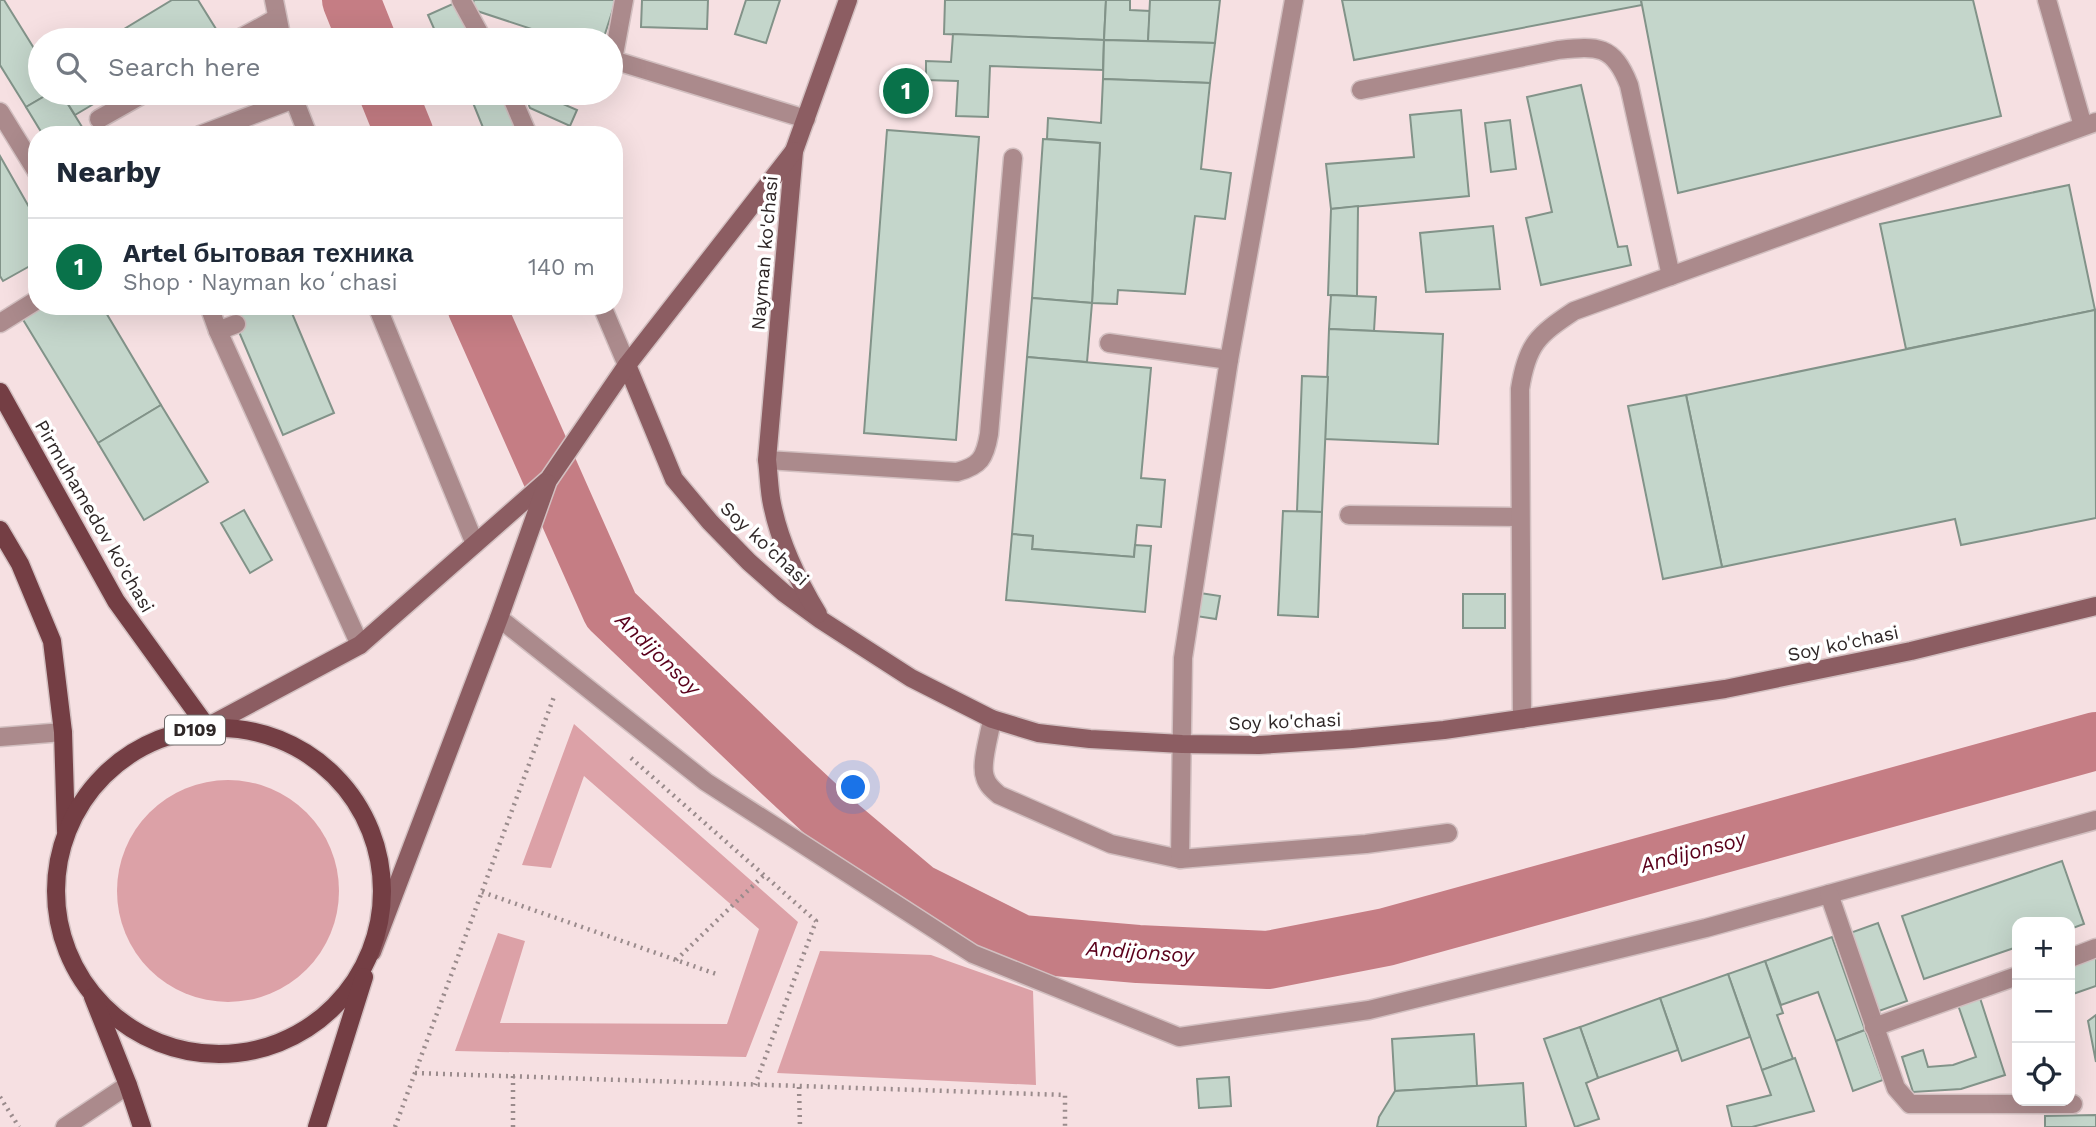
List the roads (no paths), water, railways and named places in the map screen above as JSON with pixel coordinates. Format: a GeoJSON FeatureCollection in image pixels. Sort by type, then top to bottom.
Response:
{"type":"FeatureCollection","features":[{"type":"Feature","properties":{"kind":"main road"},"geometry":{"type":"LineString","coordinates":[[794,151],[848,0]]}},
{"type":"Feature","properties":{"kind":"main road","name":"Nayman ko'chasi"},"geometry":{"type":"LineString","coordinates":[[549,479],[627,365],[794,151]]}},
{"type":"Feature","properties":{"kind":"main road","name":"Nayman ko'chasi"},"geometry":{"type":"LineString","coordinates":[[794,151],[767,460],[772,502],[782,542],[799,582],[821,620]]}},
{"type":"Feature","properties":{"kind":"main road","name":"Soy ko'chasi"},"geometry":{"type":"LineString","coordinates":[[627,365],[674,479],[710,522],[749,562],[784,593],[821,620],[911,678],[992,719],[1038,733],[1182,744],[1259,745],[1352,739],[1522,719],[1725,689],[1910,651],[2096,606]]}},
{"type":"Feature","properties":{"kind":"main road","name":"Pirmuhamedov ko'chasi"},"geometry":{"type":"LineString","coordinates":[[0,392],[116,601],[207,727]]}},
{"type":"Feature","properties":{"kind":"main road"},"geometry":{"type":"LineString","coordinates":[[207,727],[360,645],[549,479]]}},
{"type":"Feature","properties":{"kind":"main road"},"geometry":{"type":"LineString","coordinates":[[372,952],[549,479]]}},
{"type":"Feature","properties":{"kind":"main road","name":"D109"},"geometry":{"type":"LineString","coordinates":[[0,530],[20,564],[52,640],[63,732],[66,831],[56,873],[57,916],[69,957],[92,994],[142,1127]]}},
{"type":"Feature","properties":{"kind":"main road","name":"D109"},"geometry":{"type":"LineString","coordinates":[[66,831],[88,792],[121,759],[162,737],[207,727],[262,732],[313,755],[352,794],[377,843],[384,898],[372,952],[317,1127]]}},
{"type":"Feature","properties":{"kind":"main road","name":"D109"},"geometry":{"type":"LineString","coordinates":[[92,994],[134,1031],[187,1052],[244,1053],[298,1035],[342,1000],[372,952]]}},
{"type":"Feature","properties":{"kind":"street"},"geometry":{"type":"LineString","coordinates":[[461,0],[476,28]]}},
{"type":"Feature","properties":{"kind":"street"},"geometry":{"type":"LineString","coordinates":[[619,28],[624,0]]}},
{"type":"Feature","properties":{"kind":"street"},"geometry":{"type":"LineString","coordinates":[[1180,859],[1183,658],[1229,359],[1294,0]]}},
{"type":"Feature","properties":{"kind":"street"},"geometry":{"type":"LineString","coordinates":[[1522,719],[1520,389],[1524,364],[1532,345],[1549,328],[1574,311],[2090,124],[2047,0]]}},
{"type":"Feature","properties":{"kind":"street"},"geometry":{"type":"LineString","coordinates":[[252,28],[275,9],[279,28]]}},
{"type":"Feature","properties":{"kind":"street"},"geometry":{"type":"LineString","coordinates":[[1361,90],[1558,50],[1589,47],[1609,53],[1621,66],[1629,85],[1671,276]]}},
{"type":"Feature","properties":{"kind":"street"},"geometry":{"type":"LineString","coordinates":[[623,63],[806,119]]}},
{"type":"Feature","properties":{"kind":"street"},"geometry":{"type":"LineString","coordinates":[[99,119],[124,105]]}},
{"type":"Feature","properties":{"kind":"street"},"geometry":{"type":"LineString","coordinates":[[221,126],[272,105]]}},
{"type":"Feature","properties":{"kind":"street"},"geometry":{"type":"LineString","coordinates":[[296,105],[305,126]]}},
{"type":"Feature","properties":{"kind":"street"},"geometry":{"type":"LineString","coordinates":[[515,105],[524,126]]}},
{"type":"Feature","properties":{"kind":"street"},"geometry":{"type":"LineString","coordinates":[[0,112],[28,157]]}},
{"type":"Feature","properties":{"kind":"street"},"geometry":{"type":"LineString","coordinates":[[767,460],[957,472],[979,462],[986,451],[989,435],[1013,158]]}},
{"type":"Feature","properties":{"kind":"street"},"geometry":{"type":"LineString","coordinates":[[0,323],[28,306]]}},
{"type":"Feature","properties":{"kind":"street"},"geometry":{"type":"LineString","coordinates":[[212,315],[360,645]]}},
{"type":"Feature","properties":{"kind":"street"},"geometry":{"type":"LineString","coordinates":[[381,315],[475,544]]}},
{"type":"Feature","properties":{"kind":"street"},"geometry":{"type":"LineString","coordinates":[[606,315],[627,365]]}},
{"type":"Feature","properties":{"kind":"street"},"geometry":{"type":"LineString","coordinates":[[218,331],[236,324]]}},
{"type":"Feature","properties":{"kind":"street"},"geometry":{"type":"LineString","coordinates":[[1109,343],[1229,359]]}},
{"type":"Feature","properties":{"kind":"street"},"geometry":{"type":"LineString","coordinates":[[1349,515],[1520,517]]}},
{"type":"Feature","properties":{"kind":"street"},"geometry":{"type":"LineString","coordinates":[[499,618],[706,782],[973,954],[1179,1037],[1369,1010],[1706,928],[2096,820]]}},
{"type":"Feature","properties":{"kind":"street"},"geometry":{"type":"LineString","coordinates":[[992,719],[984,769],[985,779],[990,787],[999,795],[1111,844],[1180,859],[1366,844],[1448,833]]}},
{"type":"Feature","properties":{"kind":"street"},"geometry":{"type":"LineString","coordinates":[[0,737],[63,732]]}},
{"type":"Feature","properties":{"kind":"street"},"geometry":{"type":"LineString","coordinates":[[1829,894],[1896,1088],[1910,1104],[2012,1104]]}},
{"type":"Feature","properties":{"kind":"street"},"geometry":{"type":"LineString","coordinates":[[2075,956],[2096,948]]}},
{"type":"Feature","properties":{"kind":"street"},"geometry":{"type":"LineString","coordinates":[[1874,1027],[2012,978]]}},
{"type":"Feature","properties":{"kind":"street"},"geometry":{"type":"LineString","coordinates":[[65,1127],[128,1085]]}},
{"type":"Feature","properties":{"kind":"waterway","name":"Andijonsoy"},"geometry":{"type":"LineString","coordinates":[[351,0],[362,28]]}},
{"type":"Feature","properties":{"kind":"waterway","name":"Andijonsoy"},"geometry":{"type":"LineString","coordinates":[[393,105],[401,126]]}},
{"type":"Feature","properties":{"kind":"waterway","name":"Andijonsoy"},"geometry":{"type":"LineString","coordinates":[[480,315],[611,610],[840,827],[917,892],[1021,944],[1138,954],[1268,960],[1386,937],[2096,741]]}},
{"type":"Feature","properties":{"kind":"place","name":"Artel бытовая техника"},"geometry":{"type":"Point","coordinates":[906,91]}}]}
